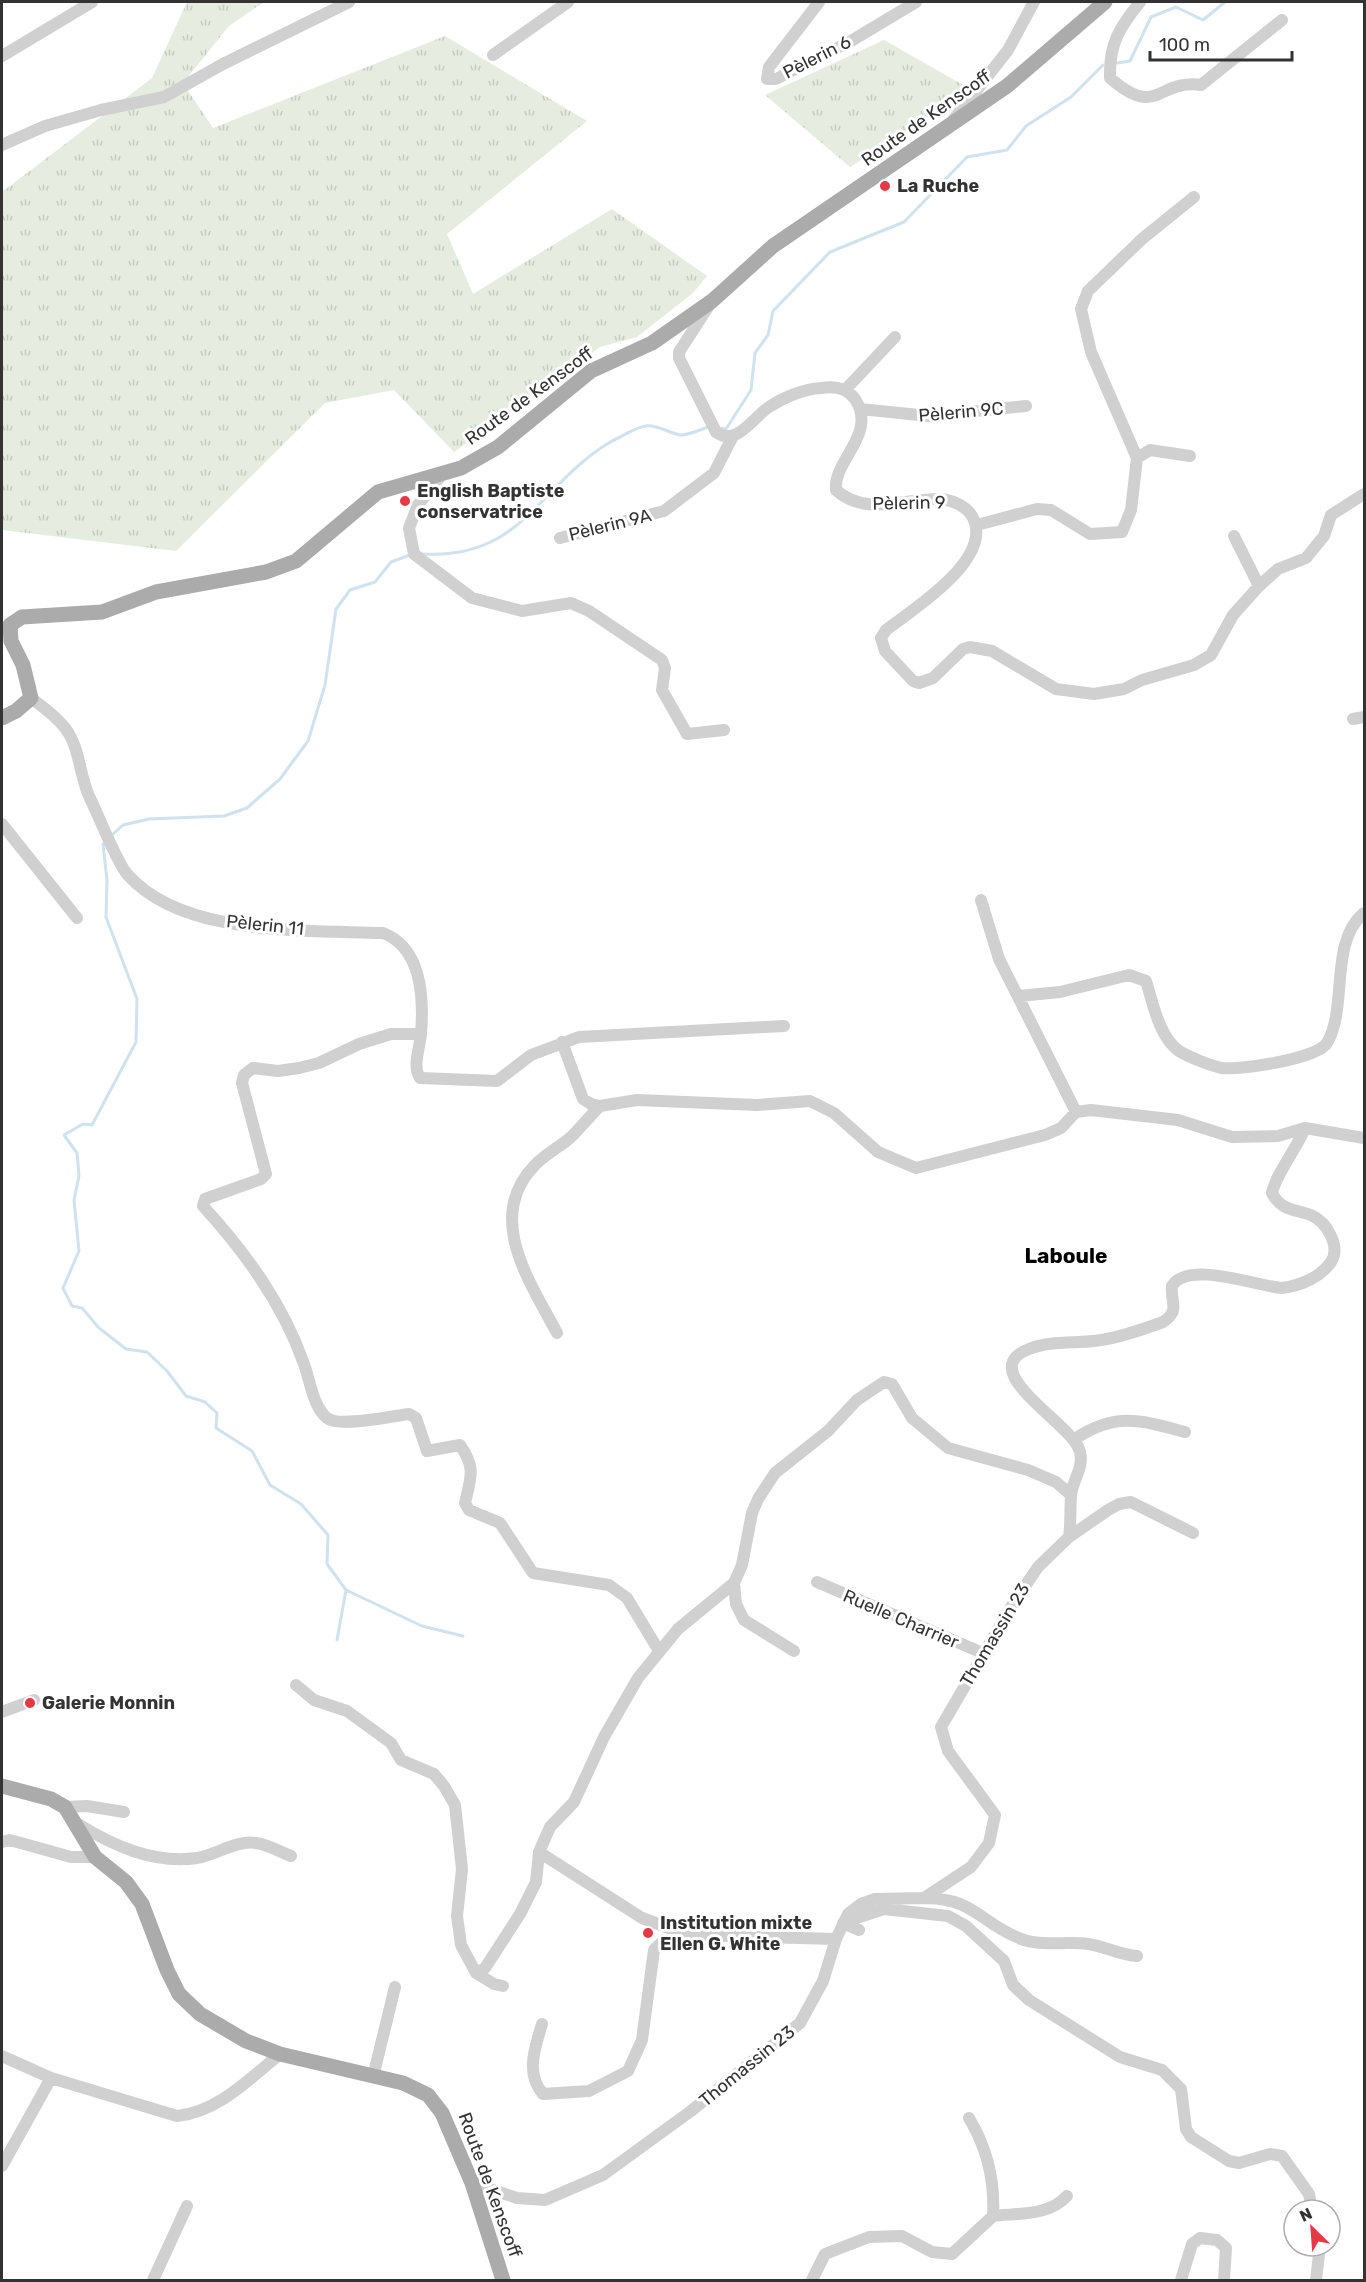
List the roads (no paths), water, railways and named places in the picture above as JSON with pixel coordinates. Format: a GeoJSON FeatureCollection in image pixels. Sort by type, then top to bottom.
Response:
{"type":"FeatureCollection","features":[{"type":"Feature","properties":{"kind":"main road","name":"Route de Kenscoff"},"geometry":{"type":"LineString","coordinates":[[31,698],[23,665],[11,641],[6,624],[22,617],[102,612],[156,592],[266,572],[296,561],[378,492],[461,468],[498,447],[591,371],[652,343],[712,301],[773,246],[1007,86],[1105,2]]}},
{"type":"Feature","properties":{"kind":"main road"},"geometry":{"type":"LineString","coordinates":[[2,718],[16,711],[31,698]]}},
{"type":"Feature","properties":{"kind":"main road","name":"Route de Kenscoff"},"geometry":{"type":"LineString","coordinates":[[2,1786],[51,1799],[65,1807],[78,1824],[95,1857],[126,1882],[142,1904],[179,1994],[200,2014],[246,2041],[280,2054],[403,2083],[428,2096],[442,2113],[472,2183],[503,2280]]}},
{"type":"Feature","properties":{"kind":"street"},"geometry":{"type":"LineString","coordinates":[[2,56],[92,2]]}},
{"type":"Feature","properties":{"kind":"street"},"geometry":{"type":"LineString","coordinates":[[2,145],[45,126],[101,110],[164,96],[223,64],[349,2]]}},
{"type":"Feature","properties":{"kind":"street"},"geometry":{"type":"LineString","coordinates":[[493,55],[568,2]]}},
{"type":"Feature","properties":{"kind":"street","name":"Pèlerin 6"},"geometry":{"type":"LineString","coordinates":[[819,3],[769,67],[767,79],[776,79],[851,41],[916,2]]}},
{"type":"Feature","properties":{"kind":"street"},"geometry":{"type":"LineString","coordinates":[[947,127],[1008,50],[1034,2]]}},
{"type":"Feature","properties":{"kind":"street"},"geometry":{"type":"LineString","coordinates":[[1140,2],[1114,39],[1110,57],[1110,78],[1128,92],[1145,99],[1156,97],[1185,82],[1201,85],[1282,20]]}},
{"type":"Feature","properties":{"kind":"street"},"geometry":{"type":"LineString","coordinates":[[1194,197],[1142,239],[1088,291],[1081,309],[1091,352],[1137,458],[1131,510],[1122,532],[1090,534],[1051,510],[1044,509],[977,525],[976,540],[966,561],[940,588],[886,630],[882,645],[913,681],[919,683],[933,678],[963,649],[970,647],[992,651],[1056,689],[1094,694],[1124,689],[1142,680],[1194,665],[1211,656],[1233,615],[1259,586],[1278,569],[1306,558],[1324,536],[1331,515],[1365,494]]}},
{"type":"Feature","properties":{"kind":"street"},"geometry":{"type":"LineString","coordinates":[[712,301],[680,352],[679,358],[716,432],[722,436],[733,436],[769,407],[795,394],[820,388],[844,390],[854,397],[860,410]]}},
{"type":"Feature","properties":{"kind":"street"},"geometry":{"type":"LineString","coordinates":[[844,390],[896,337]]}},
{"type":"Feature","properties":{"kind":"street","name":"Pèlerin 9C"},"geometry":{"type":"LineString","coordinates":[[860,410],[929,416],[1026,406]]}},
{"type":"Feature","properties":{"kind":"street","name":"Pèlerin 9"},"geometry":{"type":"LineString","coordinates":[[860,410],[861,426],[854,447],[835,482],[836,490],[843,496],[872,506],[942,499],[957,503],[970,512],[977,525]]}},
{"type":"Feature","properties":{"kind":"street","name":"Pèlerin 9A"},"geometry":{"type":"LineString","coordinates":[[560,538],[664,511],[714,473],[733,436]]}},
{"type":"Feature","properties":{"kind":"street"},"geometry":{"type":"LineString","coordinates":[[1137,458],[1150,450],[1190,456]]}},
{"type":"Feature","properties":{"kind":"street"},"geometry":{"type":"LineString","coordinates":[[443,473],[418,505],[409,528],[414,554],[472,598],[522,611],[571,603],[589,611],[662,660],[665,668],[662,690],[687,734],[724,730]]}},
{"type":"Feature","properties":{"kind":"street"},"geometry":{"type":"LineString","coordinates":[[1234,536],[1259,586]]}},
{"type":"Feature","properties":{"kind":"street","name":"Pèlerin 11"},"geometry":{"type":"LineString","coordinates":[[31,698],[66,729],[73,741],[87,791],[105,830],[126,873],[142,888],[168,904],[214,920],[275,928],[383,933],[397,939],[416,966],[422,997],[421,1034],[416,1070],[420,1078],[497,1081],[531,1055],[562,1042]]}},
{"type":"Feature","properties":{"kind":"street"},"geometry":{"type":"LineString","coordinates":[[2,824],[77,918]]}},
{"type":"Feature","properties":{"kind":"street"},"geometry":{"type":"LineString","coordinates":[[981,900],[999,959],[1077,1112]]}},
{"type":"Feature","properties":{"kind":"street"},"geometry":{"type":"LineString","coordinates":[[1019,996],[1060,993],[1129,975],[1146,981],[1161,1027],[1179,1051],[1222,1068],[1291,1060],[1318,1053],[1326,1045],[1335,1024],[1339,979],[1351,929],[1365,913]]}},
{"type":"Feature","properties":{"kind":"street"},"geometry":{"type":"LineString","coordinates":[[784,1026],[600,1035],[562,1042],[583,1099],[600,1106],[637,1100],[736,1105],[810,1101],[834,1113],[878,1152],[916,1168],[1045,1135],[1061,1128],[1077,1112],[1091,1110],[1178,1120],[1232,1137],[1278,1136],[1305,1128],[1365,1138]]}},
{"type":"Feature","properties":{"kind":"street"},"geometry":{"type":"LineString","coordinates":[[421,1034],[391,1034],[359,1044],[319,1063],[278,1071],[253,1068],[244,1075],[242,1083],[266,1174],[261,1179],[205,1199],[203,1206],[229,1235],[265,1284],[290,1329],[321,1412],[328,1419],[339,1422],[409,1414],[416,1418],[427,1451],[460,1445],[471,1461],[471,1477],[465,1503],[470,1510],[500,1523],[533,1573],[609,1586],[620,1591],[627,1598],[659,1651]]}},
{"type":"Feature","properties":{"kind":"street"},"geometry":{"type":"LineString","coordinates":[[557,1333],[518,1261],[513,1236],[513,1194],[535,1164],[570,1137],[600,1106]]}},
{"type":"Feature","properties":{"kind":"street"},"geometry":{"type":"LineString","coordinates":[[1069,1537],[1071,1495],[1080,1473],[1081,1461],[1075,1439],[1030,1400],[1014,1378],[1012,1365],[1026,1350],[1040,1345],[1102,1340],[1163,1322],[1172,1317],[1174,1310],[1172,1286],[1181,1278],[1215,1275],[1282,1288],[1307,1280],[1328,1266],[1333,1259],[1335,1249],[1327,1229],[1311,1215],[1287,1209],[1272,1193],[1273,1185],[1296,1149],[1305,1128]]}},
{"type":"Feature","properties":{"kind":"street"},"geometry":{"type":"LineString","coordinates":[[476,1973],[485,1968],[520,1914],[536,1882],[539,1852],[550,1827],[574,1802],[604,1737],[638,1678],[678,1629],[734,1583],[742,1565],[752,1513],[766,1484],[775,1473],[828,1431],[841,1415],[872,1389],[888,1383],[895,1388],[912,1418],[948,1448],[1028,1470],[1056,1482],[1071,1495]]}},
{"type":"Feature","properties":{"kind":"street"},"geometry":{"type":"LineString","coordinates":[[1075,1439],[1094,1426],[1114,1421],[1141,1420],[1185,1432]]}},
{"type":"Feature","properties":{"kind":"street","name":"Thomassin 23"},"geometry":{"type":"LineString","coordinates":[[472,2183],[517,2198],[545,2200],[603,2175],[691,2111],[800,2023],[823,1981],[836,1939],[848,1914],[861,1904],[875,1899],[924,1898],[971,1867],[989,1843],[994,1815],[948,1751],[941,1727],[1011,1606],[1038,1567],[1069,1537],[1119,1504],[1131,1502],[1193,1533]]}},
{"type":"Feature","properties":{"kind":"street","name":"Ruelle Charrier"},"geometry":{"type":"LineString","coordinates":[[818,1582],[985,1654]]}},
{"type":"Feature","properties":{"kind":"street"},"geometry":{"type":"LineString","coordinates":[[734,1583],[736,1604],[744,1620],[794,1651]]}},
{"type":"Feature","properties":{"kind":"street"},"geometry":{"type":"LineString","coordinates":[[296,1685],[314,1700],[346,1711],[391,1743],[401,1760],[435,1774],[444,1786],[455,1805],[462,1869],[457,1916],[461,1945],[476,1973],[494,1984],[503,1986]]}},
{"type":"Feature","properties":{"kind":"street"},"geometry":{"type":"LineString","coordinates":[[2,1712],[34,1700]]}},
{"type":"Feature","properties":{"kind":"street"},"geometry":{"type":"LineString","coordinates":[[65,1807],[87,1806],[124,1812]]}},
{"type":"Feature","properties":{"kind":"street"},"geometry":{"type":"LineString","coordinates":[[78,1824],[129,1851],[158,1857],[197,1858],[239,1845],[256,1843],[291,1856]]}},
{"type":"Feature","properties":{"kind":"street"},"geometry":{"type":"LineString","coordinates":[[2,1842],[10,1840],[71,1857],[95,1857]]}},
{"type":"Feature","properties":{"kind":"street"},"geometry":{"type":"LineString","coordinates":[[539,1852],[642,1918],[688,1935]]}},
{"type":"Feature","properties":{"kind":"street"},"geometry":{"type":"LineString","coordinates":[[924,1898],[952,1900],[966,1905],[1000,1929],[1025,1941],[1090,1944],[1121,1955],[1137,1956]]}},
{"type":"Feature","properties":{"kind":"street"},"geometry":{"type":"LineString","coordinates":[[843,1923],[884,1909],[948,1916],[966,1926],[1004,1961],[1017,1992],[1053,2017],[1120,2057],[1162,2070],[1181,2089],[1186,2128],[1191,2137],[1229,2161],[1239,2163],[1270,2154],[1282,2156],[1310,2198]]}},
{"type":"Feature","properties":{"kind":"street"},"geometry":{"type":"LineString","coordinates":[[843,1923],[860,1930]]}},
{"type":"Feature","properties":{"kind":"street"},"geometry":{"type":"LineString","coordinates":[[542,2024],[532,2061],[534,2084],[543,2094],[589,2091],[628,2072],[642,2040],[654,1950],[662,1942],[688,1935],[836,1939]]}},
{"type":"Feature","properties":{"kind":"street"},"geometry":{"type":"LineString","coordinates":[[374,2077],[395,1987]]}},
{"type":"Feature","properties":{"kind":"street"},"geometry":{"type":"LineString","coordinates":[[2,2056],[51,2078],[165,2113],[190,2114],[219,2102],[280,2054]]}},
{"type":"Feature","properties":{"kind":"street"},"geometry":{"type":"LineString","coordinates":[[2,2166],[51,2078]]}},
{"type":"Feature","properties":{"kind":"street"},"geometry":{"type":"LineString","coordinates":[[969,2118],[982,2140],[994,2192],[993,2216]]}},
{"type":"Feature","properties":{"kind":"street"},"geometry":{"type":"LineString","coordinates":[[812,2280],[825,2254],[869,2237],[902,2236],[932,2253],[952,2254],[993,2216],[1040,2211],[1053,2207],[1067,2196]]}},
{"type":"Feature","properties":{"kind":"street"},"geometry":{"type":"LineString","coordinates":[[153,2280],[187,2206]]}},
{"type":"Feature","properties":{"kind":"street"},"geometry":{"type":"LineString","coordinates":[[1181,2280],[1192,2244],[1200,2238],[1217,2240],[1226,2248],[1224,2280]]}},
{"type":"Feature","properties":{"kind":"street"},"geometry":{"type":"LineString","coordinates":[[1316,2280],[1319,2258]]}},
{"type":"Feature","properties":{"kind":"waterway"},"geometry":{"type":"LineString","coordinates":[[1117,63],[1130,61],[1151,17],[1176,7],[1203,20],[1225,2]]}},
{"type":"Feature","properties":{"kind":"waterway"},"geometry":{"type":"LineString","coordinates":[[722,428],[726,429],[751,390],[755,353],[768,335],[773,311],[830,252],[904,222],[967,157],[1007,150],[1026,126],[1071,97],[1103,65]]}},
{"type":"Feature","properties":{"kind":"waterway"},"geometry":{"type":"LineString","coordinates":[[422,554],[456,553],[484,545],[507,532],[528,516],[587,458],[633,430],[650,426],[681,435],[708,427]]}},
{"type":"Feature","properties":{"kind":"waterway"},"geometry":{"type":"LineString","coordinates":[[111,836],[123,825],[149,819],[224,816],[247,808],[280,779],[308,741],[325,685],[336,609],[350,590],[375,582],[391,562],[410,555]]}},
{"type":"Feature","properties":{"kind":"waterway"},"geometry":{"type":"LineString","coordinates":[[106,841],[103,844],[107,880],[106,917],[137,999],[136,1042],[92,1125],[83,1124],[64,1135],[77,1153],[79,1176],[74,1200],[79,1251],[63,1288],[72,1306],[82,1308],[99,1328],[126,1349],[147,1352],[167,1371],[186,1396],[205,1402],[217,1413],[216,1428],[252,1451],[270,1485],[301,1504],[328,1535],[327,1564],[346,1590],[337,1640]]}},
{"type":"Feature","properties":{"kind":"waterway"},"geometry":{"type":"LineString","coordinates":[[346,1590],[422,1626],[463,1636]]}},
{"type":"Feature","properties":{"kind":"place","name":"La Ruche"},"geometry":{"type":"Point","coordinates":[885,186]}},
{"type":"Feature","properties":{"kind":"place","name":"English Baptiste conservatrice"},"geometry":{"type":"Point","coordinates":[405,501]}},
{"type":"Feature","properties":{"kind":"place","name":"Galerie Monnin"},"geometry":{"type":"Point","coordinates":[30,1703]}},
{"type":"Feature","properties":{"kind":"place","name":"Institution mixte Ellen G. White"},"geometry":{"type":"Point","coordinates":[648,1933]}},
{"type":"Feature","properties":{"kind":"district","name":"Laboule"},"geometry":{"type":"Point","coordinates":[1066,1255]}}]}
